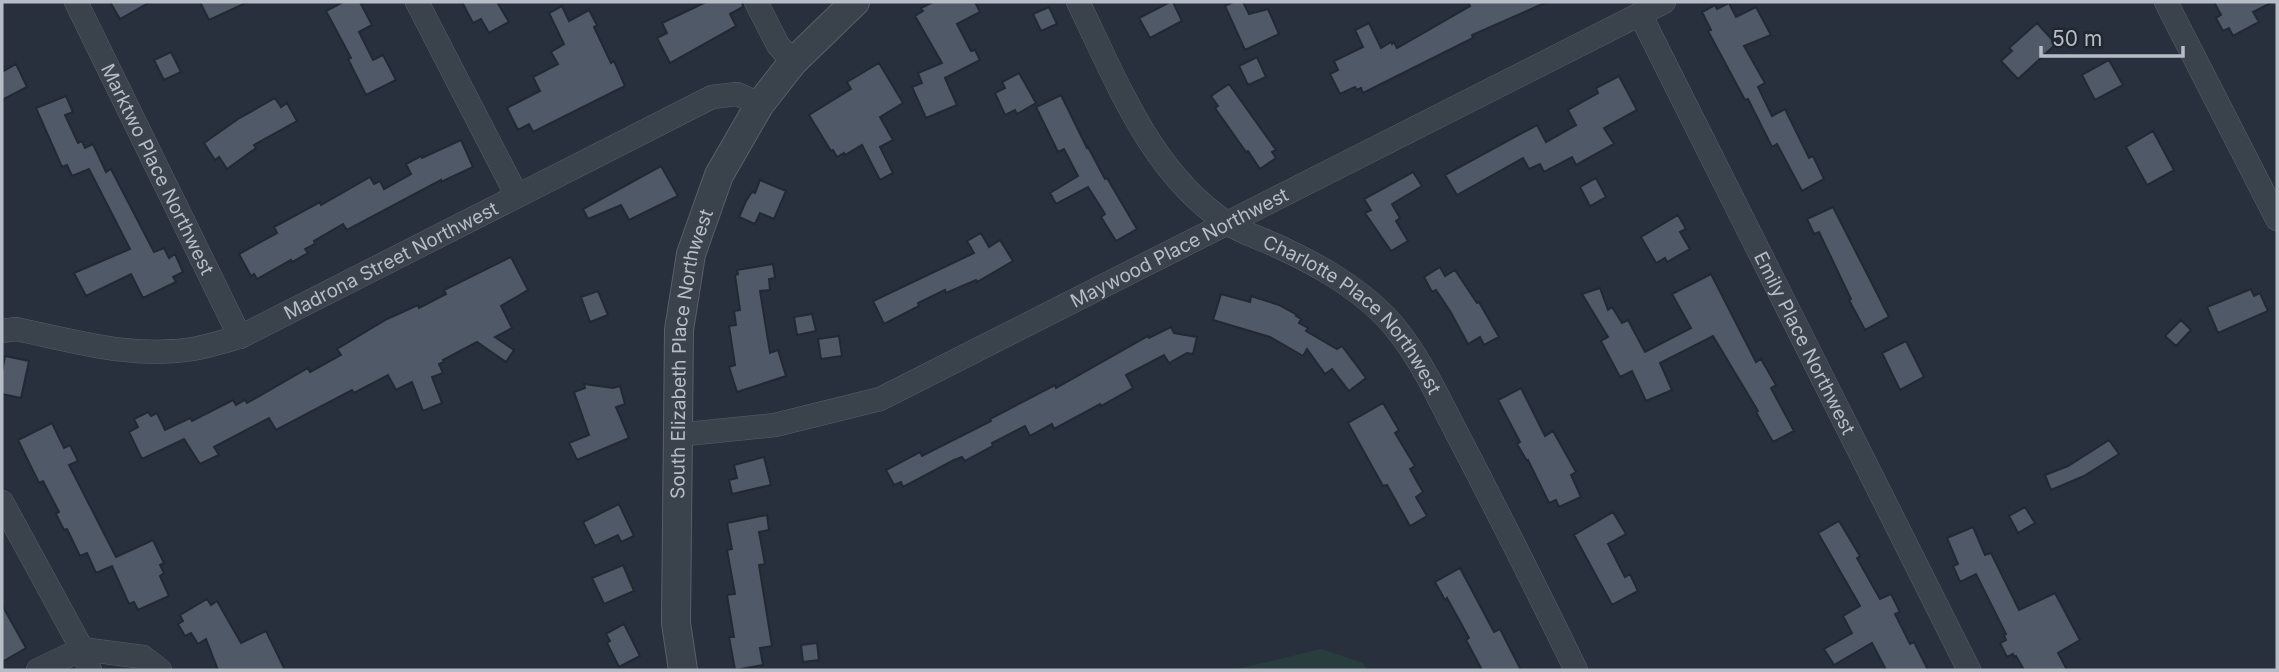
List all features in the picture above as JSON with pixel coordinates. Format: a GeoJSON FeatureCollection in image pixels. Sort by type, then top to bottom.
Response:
{"type":"FeatureCollection","features":[{"type":"Feature","properties":{"kind":"street","name":"Marktwo Place Northwest"},"geometry":{"type":"LineString","coordinates":[[76,2],[240,337]]}},
{"type":"Feature","properties":{"kind":"street"},"geometry":{"type":"LineString","coordinates":[[417,2],[517,197]]}},
{"type":"Feature","properties":{"kind":"street"},"geometry":{"type":"LineString","coordinates":[[756,2],[778,45],[793,62]]}},
{"type":"Feature","properties":{"kind":"street","name":"South Elizabeth Place Northwest"},"geometry":{"type":"LineString","coordinates":[[683,670],[676,623],[679,330],[691,254],[719,175],[760,104],[793,62],[855,2]]}},
{"type":"Feature","properties":{"kind":"street","name":"Charlotte Place Northwest"},"geometry":{"type":"LineString","coordinates":[[1078,2],[1159,158],[1185,189],[1228,224],[1314,263],[1347,283],[1386,317],[1418,359],[1527,568],[1576,670]]}},
{"type":"Feature","properties":{"kind":"street","name":"Maywood Place Northwest"},"geometry":{"type":"LineString","coordinates":[[677,435],[775,425],[880,399],[1664,2]]}},
{"type":"Feature","properties":{"kind":"street"},"geometry":{"type":"LineString","coordinates":[[2166,2],[2277,219]]}},
{"type":"Feature","properties":{"kind":"street","name":"Emily Place Northwest"},"geometry":{"type":"LineString","coordinates":[[1640,14],[1969,670]]}},
{"type":"Feature","properties":{"kind":"street","name":"Madrona Street Northwest"},"geometry":{"type":"LineString","coordinates":[[2,331],[16,329],[107,348],[141,352],[193,349],[240,337],[712,97],[737,94],[760,104]]}},
{"type":"Feature","properties":{"kind":"street"},"geometry":{"type":"LineString","coordinates":[[2,502],[86,660]]}},
{"type":"Feature","properties":{"kind":"street"},"geometry":{"type":"LineString","coordinates":[[38,670],[86,660],[144,657],[160,670]]}},
{"type":"Feature","properties":{"kind":"shaded area"},"geometry":{"type":"Polygon","coordinates":[[[1321,649],[1363,663],[1367,670],[1233,670],[1321,649]]]}},
{"type":"Feature","properties":{"kind":"building"},"geometry":{"type":"Polygon","coordinates":[[[110,2],[150,2],[120,19],[110,2]]]}},
{"type":"Feature","properties":{"kind":"building"},"geometry":{"type":"Polygon","coordinates":[[[200,2],[248,2],[209,20],[200,2]]]}},
{"type":"Feature","properties":{"kind":"building"},"geometry":{"type":"Polygon","coordinates":[[[343,2],[360,2],[372,25],[359,32],[373,60],[383,55],[396,80],[366,95],[348,59],[351,58],[326,11],[343,2]]]}},
{"type":"Feature","properties":{"kind":"building"},"geometry":{"type":"Polygon","coordinates":[[[462,2],[497,2],[509,22],[489,33],[481,19],[473,23],[462,2]]]}},
{"type":"Feature","properties":{"kind":"building"},"geometry":{"type":"Polygon","coordinates":[[[706,2],[742,2],[743,7],[730,14],[736,26],[670,63],[657,38],[667,33],[662,23],[706,2]]]}},
{"type":"Feature","properties":{"kind":"building"},"geometry":{"type":"Polygon","coordinates":[[[933,2],[975,2],[980,12],[957,24],[971,51],[975,50],[980,60],[945,78],[957,105],[926,118],[912,87],[922,83],[918,73],[942,63],[915,16],[923,11],[921,8],[933,2]]]}},
{"type":"Feature","properties":{"kind":"building"},"geometry":{"type":"Polygon","coordinates":[[[1173,2],[1182,21],[1150,38],[1139,18],[1173,2]]]}},
{"type":"Feature","properties":{"kind":"building"},"geometry":{"type":"Polygon","coordinates":[[[1233,2],[1243,2],[1249,14],[1268,9],[1279,34],[1245,50],[1225,6],[1233,2]]]}},
{"type":"Feature","properties":{"kind":"building"},"geometry":{"type":"Polygon","coordinates":[[[1468,2],[1547,2],[1472,35],[1473,38],[1363,93],[1361,88],[1357,90],[1355,87],[1340,94],[1330,74],[1338,70],[1334,61],[1363,47],[1355,30],[1369,23],[1381,48],[1394,42],[1397,48],[1470,6],[1468,2]]]}},
{"type":"Feature","properties":{"kind":"building"},"geometry":{"type":"Polygon","coordinates":[[[2214,2],[2273,2],[2253,12],[2259,22],[2233,36],[2229,28],[2223,31],[2216,18],[2221,15],[2214,2]]]}},
{"type":"Feature","properties":{"kind":"building"},"geometry":{"type":"Polygon","coordinates":[[[1729,3],[1736,17],[1756,7],[1771,35],[1744,46],[1765,83],[1758,87],[1772,116],[1785,109],[1809,158],[1813,156],[1824,179],[1802,191],[1777,144],[1772,147],[1748,99],[1745,100],[1708,31],[1711,30],[1702,12],[1715,5],[1717,9],[1729,3]]]}},
{"type":"Feature","properties":{"kind":"building"},"geometry":{"type":"Polygon","coordinates":[[[562,6],[569,21],[589,10],[611,63],[614,61],[625,86],[533,132],[529,124],[518,130],[507,108],[540,91],[533,77],[558,64],[551,52],[564,44],[549,13],[562,6]]]}},
{"type":"Feature","properties":{"kind":"building"},"geometry":{"type":"Polygon","coordinates":[[[1049,7],[1057,24],[1041,31],[1033,14],[1049,7]]]}},
{"type":"Feature","properties":{"kind":"building"},"geometry":{"type":"Polygon","coordinates":[[[2037,23],[2056,44],[2018,79],[2001,61],[2012,51],[2009,48],[2037,23]]]}},
{"type":"Feature","properties":{"kind":"building"},"geometry":{"type":"Polygon","coordinates":[[[171,52],[181,72],[164,80],[154,60],[171,52]]]}},
{"type":"Feature","properties":{"kind":"building"},"geometry":{"type":"Polygon","coordinates":[[[1257,57],[1266,77],[1248,85],[1239,66],[1257,57]]]}},
{"type":"Feature","properties":{"kind":"building"},"geometry":{"type":"Polygon","coordinates":[[[2109,60],[2123,85],[2095,100],[2082,75],[2109,60]]]}},
{"type":"Feature","properties":{"kind":"building"},"geometry":{"type":"Polygon","coordinates":[[[879,63],[903,103],[880,117],[893,140],[880,147],[893,173],[880,180],[862,145],[837,157],[809,115],[851,89],[847,82],[879,63]]]}},
{"type":"Feature","properties":{"kind":"building"},"geometry":{"type":"Polygon","coordinates":[[[16,64],[27,87],[2,100],[2,72],[16,64]]]}},
{"type":"Feature","properties":{"kind":"building"},"geometry":{"type":"Polygon","coordinates":[[[1019,73],[1036,103],[1017,114],[1015,110],[1005,115],[995,93],[1005,88],[1002,82],[1019,73]]]}},
{"type":"Feature","properties":{"kind":"building"},"geometry":{"type":"Polygon","coordinates":[[[1619,76],[1637,110],[1604,128],[1614,144],[1576,165],[1572,157],[1544,172],[1540,164],[1529,169],[1523,158],[1457,195],[1445,175],[1537,125],[1546,142],[1576,125],[1568,110],[1598,93],[1596,88],[1619,76]]]}},
{"type":"Feature","properties":{"kind":"building"},"geometry":{"type":"Polygon","coordinates":[[[1229,84],[1276,150],[1272,152],[1276,158],[1260,169],[1215,108],[1218,106],[1211,96],[1229,84]]]}},
{"type":"Feature","properties":{"kind":"building"},"geometry":{"type":"Polygon","coordinates":[[[1061,95],[1087,148],[1137,229],[1116,241],[1101,217],[1105,214],[1088,187],[1056,204],[1050,193],[1078,176],[1064,149],[1058,152],[1036,107],[1061,95]]]}},
{"type":"Feature","properties":{"kind":"building"},"geometry":{"type":"Polygon","coordinates":[[[66,96],[73,112],[65,115],[78,143],[82,141],[85,148],[93,144],[106,172],[111,169],[154,252],[164,248],[169,258],[175,254],[183,272],[173,277],[176,282],[143,298],[131,274],[86,296],[74,273],[130,249],[89,169],[72,176],[67,165],[62,167],[36,108],[66,96]]]}},
{"type":"Feature","properties":{"kind":"building"},"geometry":{"type":"Polygon","coordinates":[[[275,98],[281,107],[287,103],[297,121],[254,145],[256,148],[227,169],[219,157],[215,160],[204,143],[275,98]]]}},
{"type":"Feature","properties":{"kind":"building"},"geometry":{"type":"Polygon","coordinates":[[[2153,131],[2174,170],[2147,185],[2126,147],[2153,131]]]}},
{"type":"Feature","properties":{"kind":"building"},"geometry":{"type":"Polygon","coordinates":[[[461,140],[473,167],[441,180],[347,230],[343,224],[314,241],[315,244],[305,249],[308,253],[257,279],[254,274],[251,276],[239,254],[277,233],[274,227],[320,202],[321,205],[370,177],[374,184],[380,181],[384,189],[411,174],[406,164],[461,140]]]}},
{"type":"Feature","properties":{"kind":"building"},"geometry":{"type":"Polygon","coordinates":[[[661,166],[678,196],[629,220],[621,205],[588,219],[583,209],[661,166]]]}},
{"type":"Feature","properties":{"kind":"building"},"geometry":{"type":"Polygon","coordinates":[[[1413,172],[1422,186],[1392,204],[1400,218],[1396,221],[1408,241],[1391,251],[1365,213],[1371,210],[1364,199],[1413,172]]]}},
{"type":"Feature","properties":{"kind":"building"},"geometry":{"type":"Polygon","coordinates":[[[1596,178],[1606,197],[1590,206],[1580,187],[1596,178]]]}},
{"type":"Feature","properties":{"kind":"building"},"geometry":{"type":"Polygon","coordinates":[[[760,180],[786,191],[774,219],[760,213],[755,224],[739,217],[760,180]]]}},
{"type":"Feature","properties":{"kind":"building"},"geometry":{"type":"Polygon","coordinates":[[[1833,207],[1889,317],[1865,330],[1819,232],[1814,234],[1807,219],[1833,207]]]}},
{"type":"Feature","properties":{"kind":"building"},"geometry":{"type":"Polygon","coordinates":[[[1678,215],[1686,229],[1680,232],[1690,249],[1667,262],[1665,258],[1656,263],[1641,237],[1678,215]]]}},
{"type":"Feature","properties":{"kind":"building"},"geometry":{"type":"Polygon","coordinates":[[[981,233],[989,247],[1000,240],[1013,261],[977,282],[976,280],[946,293],[945,290],[918,303],[919,306],[884,324],[873,301],[974,253],[967,241],[981,233]]]}},
{"type":"Feature","properties":{"kind":"building"},"geometry":{"type":"Polygon","coordinates":[[[511,257],[528,290],[501,306],[512,328],[495,337],[514,350],[506,362],[477,342],[443,360],[444,362],[439,364],[443,373],[432,377],[442,403],[423,411],[412,382],[396,390],[388,375],[354,393],[352,390],[276,430],[269,418],[214,447],[219,455],[200,464],[184,439],[142,459],[129,432],[138,427],[134,419],[148,412],[151,416],[157,413],[165,430],[190,418],[192,421],[233,400],[236,405],[245,400],[247,403],[308,368],[310,372],[341,355],[337,349],[387,319],[418,305],[419,308],[446,294],[444,290],[511,257]]]}},
{"type":"Feature","properties":{"kind":"building"},"geometry":{"type":"Polygon","coordinates":[[[773,264],[775,278],[769,279],[770,290],[760,291],[770,353],[778,350],[786,376],[737,392],[729,367],[735,365],[729,326],[736,325],[734,311],[740,310],[735,275],[738,274],[737,270],[773,264]]]}},
{"type":"Feature","properties":{"kind":"building"},"geometry":{"type":"Polygon","coordinates":[[[1440,267],[1445,276],[1455,270],[1477,303],[1479,302],[1499,337],[1484,345],[1480,337],[1468,344],[1450,311],[1436,290],[1432,292],[1424,277],[1440,267]]]}},
{"type":"Feature","properties":{"kind":"building"},"geometry":{"type":"Polygon","coordinates":[[[1711,274],[1756,362],[1761,359],[1776,385],[1771,388],[1794,431],[1773,442],[1756,412],[1758,411],[1713,336],[1660,363],[1672,390],[1646,401],[1632,371],[1620,377],[1601,341],[1608,337],[1582,294],[1600,288],[1608,310],[1612,307],[1622,323],[1628,320],[1645,352],[1691,328],[1672,294],[1711,274]]]}},
{"type":"Feature","properties":{"kind":"building"},"geometry":{"type":"Polygon","coordinates":[[[2251,289],[2254,296],[2260,293],[2268,311],[2218,333],[2207,307],[2251,289]]]}},
{"type":"Feature","properties":{"kind":"building"},"geometry":{"type":"Polygon","coordinates":[[[598,291],[608,315],[590,322],[581,297],[598,291]]]}},
{"type":"Feature","properties":{"kind":"building"},"geometry":{"type":"Polygon","coordinates":[[[1221,294],[1250,302],[1251,296],[1279,305],[1297,315],[1301,319],[1299,323],[1308,328],[1306,331],[1337,349],[1342,346],[1366,378],[1349,391],[1332,369],[1325,374],[1307,349],[1303,356],[1270,337],[1213,320],[1221,294]]]}},
{"type":"Feature","properties":{"kind":"building"},"geometry":{"type":"Polygon","coordinates":[[[812,314],[816,331],[797,335],[794,317],[812,314]]]}},
{"type":"Feature","properties":{"kind":"building"},"geometry":{"type":"Polygon","coordinates":[[[2181,320],[2191,330],[2176,346],[2165,336],[2181,320]]]}},
{"type":"Feature","properties":{"kind":"building"},"geometry":{"type":"Polygon","coordinates":[[[1171,327],[1174,333],[1197,337],[1193,354],[1187,353],[1169,363],[1164,355],[1126,375],[1133,388],[1054,429],[1052,424],[1030,436],[1025,426],[965,461],[962,457],[954,460],[903,487],[901,482],[894,485],[886,470],[920,452],[922,456],[1055,385],[1056,388],[1148,336],[1149,338],[1171,327]]]}},
{"type":"Feature","properties":{"kind":"building"},"geometry":{"type":"Polygon","coordinates":[[[839,336],[842,356],[821,359],[818,339],[839,336]]]}},
{"type":"Feature","properties":{"kind":"building"},"geometry":{"type":"Polygon","coordinates":[[[1906,341],[1924,377],[1900,390],[1882,353],[1906,341]]]}},
{"type":"Feature","properties":{"kind":"building"},"geometry":{"type":"Polygon","coordinates":[[[5,356],[29,361],[21,398],[2,394],[5,356]]]}},
{"type":"Feature","properties":{"kind":"building"},"geometry":{"type":"Polygon","coordinates":[[[584,384],[613,388],[620,386],[625,404],[616,407],[629,438],[577,460],[569,443],[589,435],[574,392],[585,388],[584,384]]]}},
{"type":"Feature","properties":{"kind":"building"},"geometry":{"type":"Polygon","coordinates":[[[1521,388],[1545,436],[1553,431],[1576,472],[1571,475],[1581,497],[1559,507],[1556,500],[1549,503],[1517,444],[1520,442],[1498,400],[1521,388]]]}},
{"type":"Feature","properties":{"kind":"building"},"geometry":{"type":"Polygon","coordinates":[[[1383,403],[1399,430],[1395,433],[1415,466],[1410,469],[1423,492],[1416,497],[1427,516],[1410,526],[1387,485],[1383,486],[1348,423],[1383,403]]]}},
{"type":"Feature","properties":{"kind":"building"},"geometry":{"type":"Polygon","coordinates":[[[52,423],[64,448],[70,445],[78,461],[69,465],[116,557],[153,540],[164,563],[160,565],[164,573],[160,576],[169,596],[138,610],[134,602],[129,604],[112,566],[96,573],[87,553],[80,556],[67,529],[64,530],[56,514],[59,512],[43,481],[39,483],[18,440],[52,423]]]}},
{"type":"Feature","properties":{"kind":"building"},"geometry":{"type":"Polygon","coordinates":[[[2109,440],[2119,454],[2084,476],[2051,490],[2045,475],[2068,466],[2109,440]]]}},
{"type":"Feature","properties":{"kind":"building"},"geometry":{"type":"Polygon","coordinates":[[[764,457],[771,485],[732,494],[729,480],[737,478],[734,465],[764,457]]]}},
{"type":"Feature","properties":{"kind":"building"},"geometry":{"type":"Polygon","coordinates":[[[619,504],[634,536],[621,542],[618,535],[595,546],[583,522],[619,504]]]}},
{"type":"Feature","properties":{"kind":"building"},"geometry":{"type":"Polygon","coordinates":[[[2025,507],[2035,523],[2018,533],[2009,516],[2025,507]]]}},
{"type":"Feature","properties":{"kind":"building"},"geometry":{"type":"Polygon","coordinates":[[[1613,512],[1626,534],[1608,544],[1625,577],[1630,574],[1638,591],[1612,605],[1574,535],[1613,512]]]}},
{"type":"Feature","properties":{"kind":"building"},"geometry":{"type":"Polygon","coordinates":[[[767,515],[769,530],[759,532],[765,564],[759,565],[772,646],[760,648],[763,665],[735,670],[729,637],[734,637],[727,595],[735,594],[727,550],[732,549],[727,523],[767,515]]]}},
{"type":"Feature","properties":{"kind":"building"},"geometry":{"type":"Polygon","coordinates":[[[1839,521],[1860,556],[1857,558],[1880,599],[1891,594],[1900,612],[1895,614],[1910,644],[1914,642],[1928,670],[1886,670],[1872,643],[1834,665],[1824,649],[1852,633],[1843,616],[1860,606],[1818,533],[1839,521]]]}},
{"type":"Feature","properties":{"kind":"building"},"geometry":{"type":"Polygon","coordinates":[[[1973,527],[1985,555],[1991,553],[2019,610],[2055,593],[2080,640],[2058,653],[2067,670],[2024,670],[2016,656],[2013,654],[2007,657],[2000,643],[2006,640],[2006,634],[1976,574],[1960,582],[1953,566],[1958,564],[1947,538],[1973,527]]]}},
{"type":"Feature","properties":{"kind":"building"},"geometry":{"type":"Polygon","coordinates":[[[623,565],[634,591],[604,604],[592,578],[623,565]]]}},
{"type":"Feature","properties":{"kind":"building"},"geometry":{"type":"Polygon","coordinates":[[[1460,568],[1494,632],[1500,629],[1521,670],[1482,670],[1466,640],[1469,638],[1435,582],[1460,568]]]}},
{"type":"Feature","properties":{"kind":"building"},"geometry":{"type":"Polygon","coordinates":[[[207,599],[211,605],[217,601],[241,643],[266,631],[285,670],[218,670],[206,639],[198,644],[191,633],[185,636],[178,624],[183,621],[180,615],[207,599]]]}},
{"type":"Feature","properties":{"kind":"building"},"geometry":{"type":"Polygon","coordinates":[[[2,605],[26,648],[2,662],[2,605]]]}},
{"type":"Feature","properties":{"kind":"building"},"geometry":{"type":"Polygon","coordinates":[[[624,624],[640,656],[619,667],[607,643],[610,641],[606,634],[624,624]]]}},
{"type":"Feature","properties":{"kind":"building"},"geometry":{"type":"Polygon","coordinates":[[[817,643],[819,660],[803,662],[801,645],[817,643]]]}}]}
